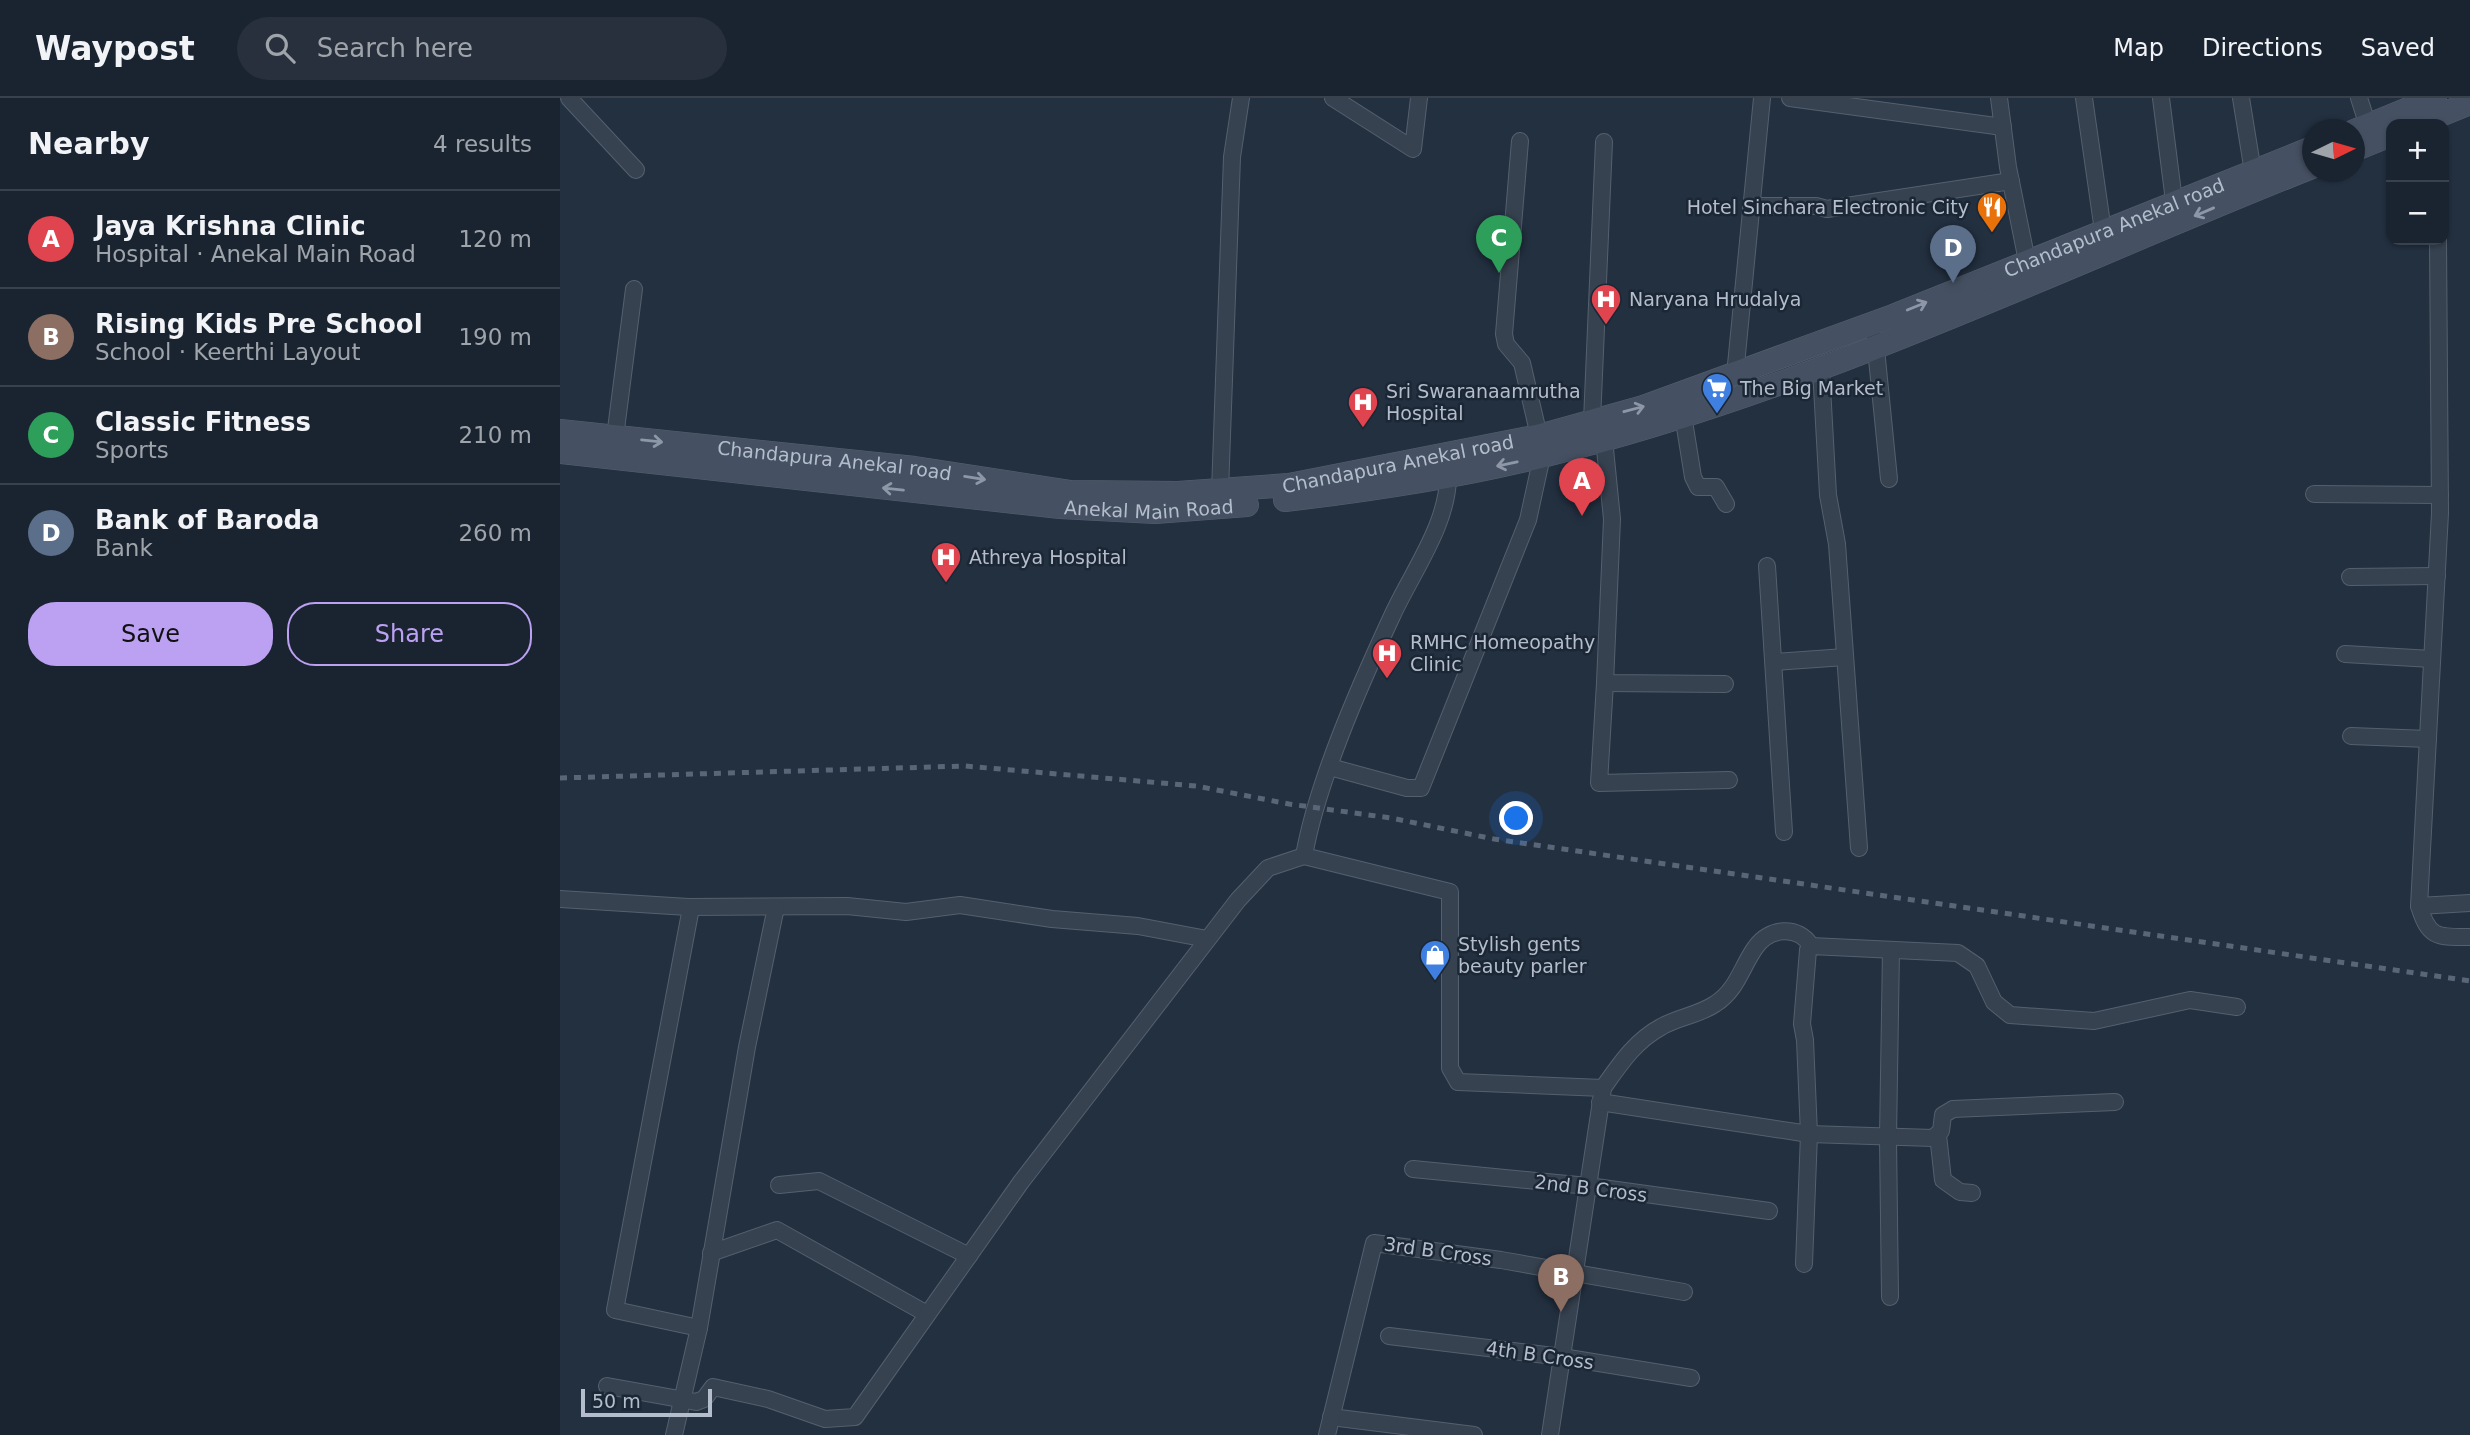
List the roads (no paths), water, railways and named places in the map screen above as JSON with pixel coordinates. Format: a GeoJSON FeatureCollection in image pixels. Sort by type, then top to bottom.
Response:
{"type":"FeatureCollection","features":[{"type":"Feature","properties":{"kind":"main road"},"geometry":{"type":"LineString","coordinates":[[2365,127],[2430,116],[2470,103]]}},
{"type":"Feature","properties":{"kind":"main road"},"geometry":{"type":"LineString","coordinates":[[2365,146],[2386,137]]}},
{"type":"Feature","properties":{"kind":"main road","name":"Chandapura Anekal road"},"geometry":{"type":"LineString","coordinates":[[1598,430],[1643,407],[1734,375],[1874,335],[2027,261],[2302,152]]}},
{"type":"Feature","properties":{"kind":"main road","name":"Anekal Main Road"},"geometry":{"type":"LineString","coordinates":[[560,452],[1060,507],[1155,512],[1299,499],[1541,446],[1598,430],[1683,415],[1821,369],[1874,335],[2302,171]]}},
{"type":"Feature","properties":{"kind":"main road","name":"Chandapura Anekal road"},"geometry":{"type":"LineString","coordinates":[[560,431],[915,468],[1072,492],[1220,491],[1448,466]]}},
{"type":"Feature","properties":{"kind":"street"},"geometry":{"type":"LineString","coordinates":[[569,98],[636,170]]}},
{"type":"Feature","properties":{"kind":"street"},"geometry":{"type":"LineString","coordinates":[[1220,491],[1232,157],[1241,98]]}},
{"type":"Feature","properties":{"kind":"street"},"geometry":{"type":"LineString","coordinates":[[1333,98],[1413,149],[1419,98]]}},
{"type":"Feature","properties":{"kind":"street"},"geometry":{"type":"LineString","coordinates":[[1734,375],[1762,98]]}},
{"type":"Feature","properties":{"kind":"street"},"geometry":{"type":"LineString","coordinates":[[1790,98],[2003,127]]}},
{"type":"Feature","properties":{"kind":"street"},"geometry":{"type":"LineString","coordinates":[[1999,98],[2011,181],[2027,261]]}},
{"type":"Feature","properties":{"kind":"street"},"geometry":{"type":"LineString","coordinates":[[2084,98],[2103,231]]}},
{"type":"Feature","properties":{"kind":"street"},"geometry":{"type":"LineString","coordinates":[[2161,98],[2174,201]]}},
{"type":"Feature","properties":{"kind":"street"},"geometry":{"type":"LineString","coordinates":[[2241,98],[2253,172]]}},
{"type":"Feature","properties":{"kind":"street"},"geometry":{"type":"LineString","coordinates":[[2358,98],[2360,119]]}},
{"type":"Feature","properties":{"kind":"street"},"geometry":{"type":"LineString","coordinates":[[1330,767],[1406,788],[1421,788],[1528,520],[1541,446],[1522,363],[1506,344],[1504,334],[1520,141]]}},
{"type":"Feature","properties":{"kind":"street"},"geometry":{"type":"LineString","coordinates":[[1604,142],[1598,430],[1612,519],[1599,783],[1729,780]]}},
{"type":"Feature","properties":{"kind":"street"},"geometry":{"type":"LineString","coordinates":[[1751,206],[1816,206],[1826,209],[2011,181]]}},
{"type":"Feature","properties":{"kind":"street"},"geometry":{"type":"LineString","coordinates":[[2438,245],[2440,495],[2419,906],[2425,925],[2432,933],[2444,937],[2470,937]]}},
{"type":"Feature","properties":{"kind":"street"},"geometry":{"type":"LineString","coordinates":[[615,437],[634,289]]}},
{"type":"Feature","properties":{"kind":"street"},"geometry":{"type":"LineString","coordinates":[[1874,335],[1889,480]]}},
{"type":"Feature","properties":{"kind":"street"},"geometry":{"type":"LineString","coordinates":[[1821,369],[1828,495],[1837,544],[1859,848]]}},
{"type":"Feature","properties":{"kind":"street"},"geometry":{"type":"LineString","coordinates":[[1683,415],[1693,477],[1698,487],[1716,487],[1726,504]]}},
{"type":"Feature","properties":{"kind":"street"},"geometry":{"type":"LineString","coordinates":[[1304,856],[1330,767],[1392,617],[1446,505],[1448,466]]}},
{"type":"Feature","properties":{"kind":"street"},"geometry":{"type":"LineString","coordinates":[[2314,494],[2440,495]]}},
{"type":"Feature","properties":{"kind":"street"},"geometry":{"type":"LineString","coordinates":[[1767,566],[1784,832]]}},
{"type":"Feature","properties":{"kind":"street"},"geometry":{"type":"LineString","coordinates":[[2350,577],[2437,576]]}},
{"type":"Feature","properties":{"kind":"street"},"geometry":{"type":"LineString","coordinates":[[2345,654],[2432,659]]}},
{"type":"Feature","properties":{"kind":"street"},"geometry":{"type":"LineString","coordinates":[[1774,662],[1845,657]]}},
{"type":"Feature","properties":{"kind":"street"},"geometry":{"type":"LineString","coordinates":[[1605,683],[1726,684]]}},
{"type":"Feature","properties":{"kind":"street"},"geometry":{"type":"LineString","coordinates":[[2351,736],[2428,739]]}},
{"type":"Feature","properties":{"kind":"street"},"geometry":{"type":"LineString","coordinates":[[607,1386],[696,1402],[704,1399],[713,1387],[768,1399],[825,1419],[855,1416],[1021,1182],[1207,939],[1268,867],[1304,856],[1450,892],[1450,1068],[1458,1082],[1602,1095],[1809,1134],[1888,1138],[1933,1138],[1938,1135]]}},
{"type":"Feature","properties":{"kind":"street"},"geometry":{"type":"LineString","coordinates":[[560,899],[688,907],[847,906],[906,912],[960,905],[1052,919],[1138,926],[1207,939]]}},
{"type":"Feature","properties":{"kind":"street"},"geometry":{"type":"LineString","coordinates":[[2419,906],[2470,903]]}},
{"type":"Feature","properties":{"kind":"street"},"geometry":{"type":"LineString","coordinates":[[688,907],[691,920],[615,1310],[699,1328]]}},
{"type":"Feature","properties":{"kind":"street"},"geometry":{"type":"LineString","coordinates":[[674,1435],[699,1328],[750,1034],[776,907]]}},
{"type":"Feature","properties":{"kind":"street"},"geometry":{"type":"LineString","coordinates":[[1550,1435],[1602,1095],[1634,1045],[1661,1026],[1713,1005],[1723,998],[1738,980],[1755,946],[1772,933],[1788,929],[1805,936],[1811,946]]}},
{"type":"Feature","properties":{"kind":"street"},"geometry":{"type":"LineString","coordinates":[[1811,946],[1958,953],[1977,966],[1994,1002],[2010,1015],[2094,1021],[2190,1000],[2237,1007]]}},
{"type":"Feature","properties":{"kind":"street"},"geometry":{"type":"LineString","coordinates":[[1804,1264],[1809,1134],[1802,1024],[1808,950],[1811,946]]}},
{"type":"Feature","properties":{"kind":"street"},"geometry":{"type":"LineString","coordinates":[[1890,1297],[1888,1138],[1891,950]]}},
{"type":"Feature","properties":{"kind":"street"},"geometry":{"type":"LineString","coordinates":[[1972,1193],[1960,1192],[1944,1180],[1938,1135],[1943,1115],[1953,1109],[2115,1102]]}},
{"type":"Feature","properties":{"kind":"street","name":"2nd B Cross"},"geometry":{"type":"LineString","coordinates":[[1413,1169],[1588,1186],[1769,1211]]}},
{"type":"Feature","properties":{"kind":"street"},"geometry":{"type":"LineString","coordinates":[[779,1185],[819,1181],[969,1256]]}},
{"type":"Feature","properties":{"kind":"street"},"geometry":{"type":"LineString","coordinates":[[711,1253],[777,1230],[927,1314]]}},
{"type":"Feature","properties":{"kind":"street","name":"3rd B Cross"},"geometry":{"type":"LineString","coordinates":[[1327,1435],[1374,1243],[1574,1272]]}},
{"type":"Feature","properties":{"kind":"street"},"geometry":{"type":"LineString","coordinates":[[1574,1272],[1685,1292]]}},
{"type":"Feature","properties":{"kind":"street","name":"4th B Cross"},"geometry":{"type":"LineString","coordinates":[[1389,1336],[1562,1357],[1690,1378]]}},
{"type":"Feature","properties":{"kind":"street"},"geometry":{"type":"LineString","coordinates":[[1331,1417],[1474,1435]]}},
{"type":"Feature","properties":{"kind":"railway"},"geometry":{"type":"LineString","coordinates":[[560,778],[965,766],[1196,786],[1289,804],[1391,818],[1494,839],[2470,981]]}},
{"type":"Feature","properties":{"kind":"place","name":"Hotel Sinchara Electronic City"},"geometry":{"type":"Point","coordinates":[1992,234]}},
{"type":"Feature","properties":{"kind":"place","name":"Classic Fitness"},"geometry":{"type":"Point","coordinates":[1499,273]}},
{"type":"Feature","properties":{"kind":"place","name":"Bank of Baroda"},"geometry":{"type":"Point","coordinates":[1953,283]}},
{"type":"Feature","properties":{"kind":"place","name":"Naryana Hrudalya"},"geometry":{"type":"Point","coordinates":[1606,326]}},
{"type":"Feature","properties":{"kind":"place","name":"The Big Market"},"geometry":{"type":"Point","coordinates":[1717,415]}},
{"type":"Feature","properties":{"kind":"place","name":"Sri Swaranaamrutha Hospital"},"geometry":{"type":"Point","coordinates":[1363,429]}},
{"type":"Feature","properties":{"kind":"place","name":"Jaya Krishna Clinic"},"geometry":{"type":"Point","coordinates":[1582,516]}},
{"type":"Feature","properties":{"kind":"place","name":"Athreya Hospital"},"geometry":{"type":"Point","coordinates":[946,584]}},
{"type":"Feature","properties":{"kind":"place","name":"RMHC Homeopathy Clinic"},"geometry":{"type":"Point","coordinates":[1387,680]}},
{"type":"Feature","properties":{"kind":"place","name":"Stylish gents beauty parler"},"geometry":{"type":"Point","coordinates":[1435,982]}},
{"type":"Feature","properties":{"kind":"place","name":"Rising Kids Pre School"},"geometry":{"type":"Point","coordinates":[1561,1312]}}]}
